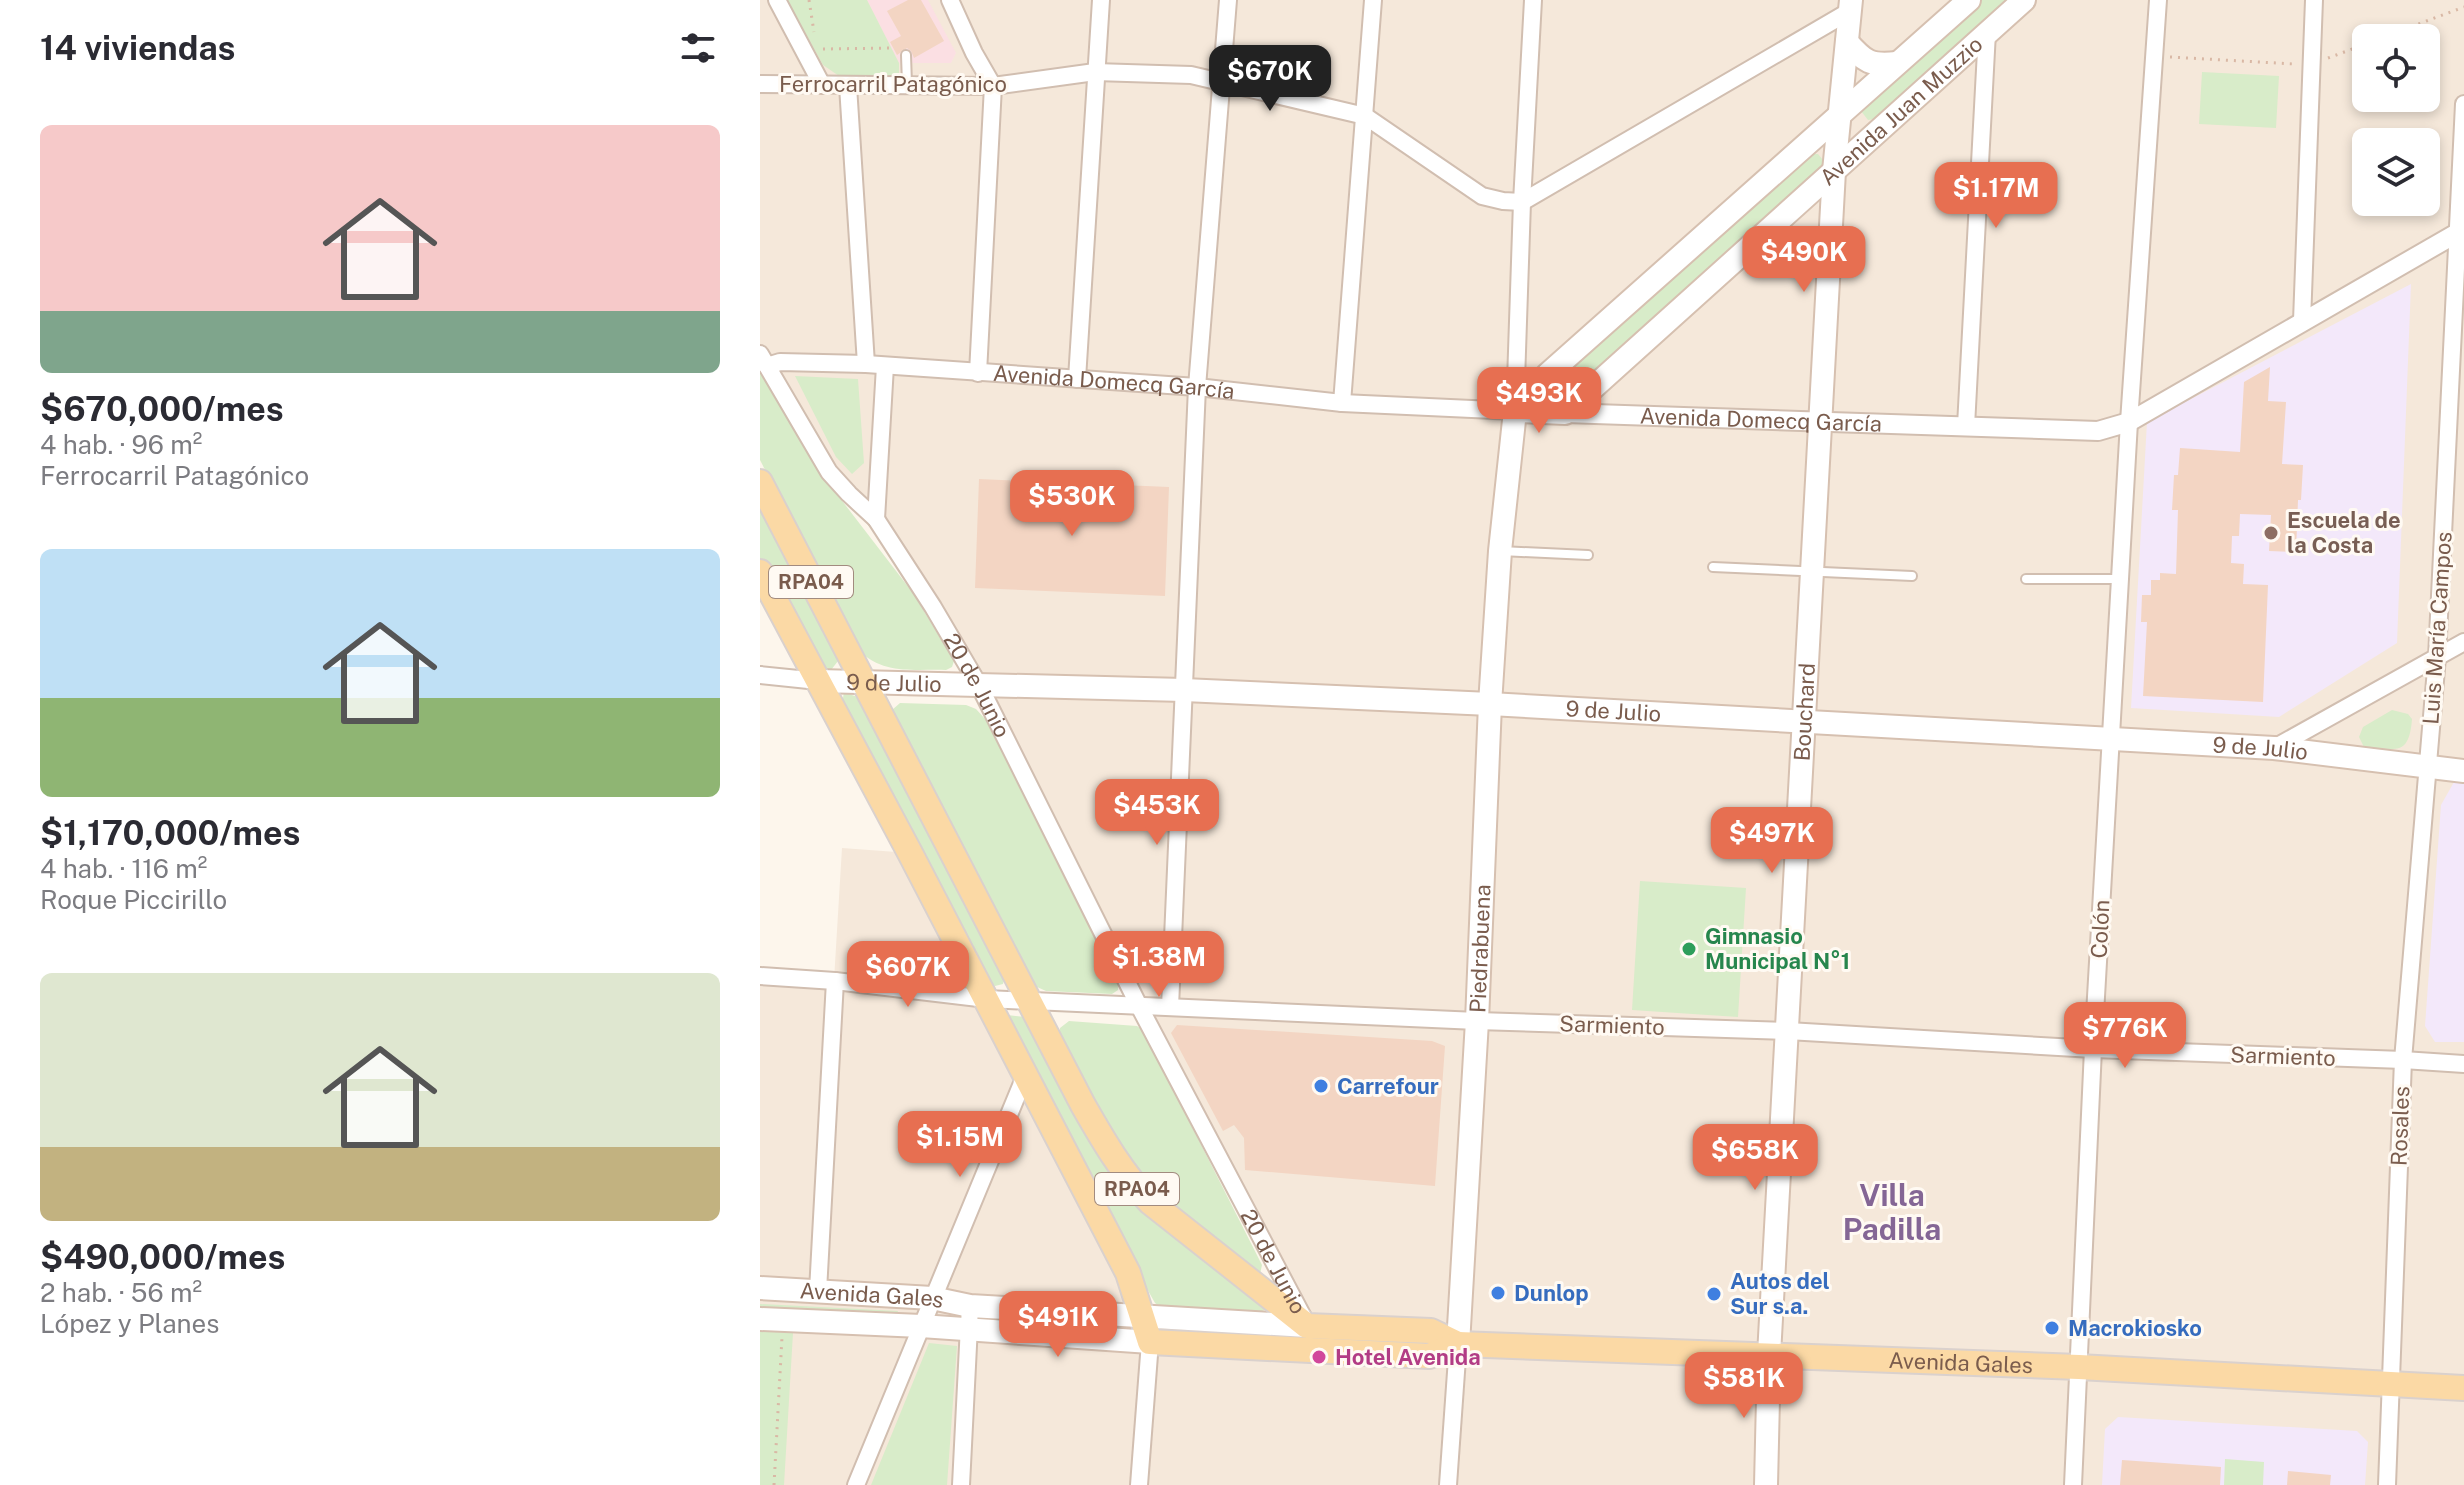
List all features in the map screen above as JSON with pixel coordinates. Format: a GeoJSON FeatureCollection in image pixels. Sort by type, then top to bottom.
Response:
{"type":"FeatureCollection","features":[{"type":"Feature","properties":{"kind":"main road","name":"Avenida Juan Muzzio"},"geometry":{"type":"LineString","coordinates":[[1515,411],[1548,374],[1969,0]]}},
{"type":"Feature","properties":{"kind":"main road","name":"Avenida Juan Muzzio"},"geometry":{"type":"LineString","coordinates":[[1565,413],[2024,0]]}},
{"type":"Feature","properties":{"kind":"main road","name":"Bouchard"},"geometry":{"type":"LineString","coordinates":[[1766,1485],[1769,1355],[1834,171],[1850,6]]}},
{"type":"Feature","properties":{"kind":"main road"},"geometry":{"type":"LineString","coordinates":[[1847,42],[1862,60],[1879,65],[1897,63]]}},
{"type":"Feature","properties":{"kind":"main road","name":"Avenida Domecq García"},"geometry":{"type":"LineString","coordinates":[[1515,411],[1565,413]]}},
{"type":"Feature","properties":{"kind":"main road","name":"Piedrabuena"},"geometry":{"type":"LineString","coordinates":[[1458,1344],[1477,1021],[1490,704],[1500,551],[1515,411]]}},
{"type":"Feature","properties":{"kind":"main road","name":"20 de Junio"},"geometry":{"type":"LineString","coordinates":[[760,482],[1083,1105],[1114,1159],[1150,1202],[1307,1326]]}},
{"type":"Feature","properties":{"kind":"main road","name":"RPA04"},"geometry":{"type":"LineString","coordinates":[[760,572],[987,999],[1128,1273],[1141,1317]]}},
{"type":"Feature","properties":{"kind":"main road","name":"9 de Julio"},"geometry":{"type":"LineString","coordinates":[[818,681],[1184,690],[1490,704],[2274,748],[2464,771]]}},
{"type":"Feature","properties":{"kind":"main road","name":"Avenida Gales"},"geometry":{"type":"LineString","coordinates":[[760,1288],[932,1298],[970,1306],[1141,1317],[1431,1331],[1458,1344],[2079,1367],[2464,1388]]}},
{"type":"Feature","properties":{"kind":"main road"},"geometry":{"type":"LineString","coordinates":[[1141,1317],[1150,1342]]}},
{"type":"Feature","properties":{"kind":"main road","name":"Avenida Gales"},"geometry":{"type":"LineString","coordinates":[[760,1319],[1429,1356],[1458,1344]]}},
{"type":"Feature","properties":{"kind":"street"},"geometry":{"type":"LineString","coordinates":[[777,0],[822,85]]}},
{"type":"Feature","properties":{"kind":"street"},"geometry":{"type":"LineString","coordinates":[[950,0],[993,86],[978,373]]}},
{"type":"Feature","properties":{"kind":"street"},"geometry":{"type":"LineString","coordinates":[[1077,379],[1101,0]]}},
{"type":"Feature","properties":{"kind":"street"},"geometry":{"type":"LineString","coordinates":[[1170,1007],[1197,387],[1228,0]]}},
{"type":"Feature","properties":{"kind":"street"},"geometry":{"type":"LineString","coordinates":[[1342,403],[1373,0]]}},
{"type":"Feature","properties":{"kind":"street"},"geometry":{"type":"LineString","coordinates":[[1515,411],[1533,0]]}},
{"type":"Feature","properties":{"kind":"street","name":"Colón"},"geometry":{"type":"LineString","coordinates":[[2073,1485],[2093,1049],[2129,422],[2158,0]]}},
{"type":"Feature","properties":{"kind":"street"},"geometry":{"type":"LineString","coordinates":[[2302,321],[2314,0]]}},
{"type":"Feature","properties":{"kind":"street"},"geometry":{"type":"LineString","coordinates":[[1522,202],[1850,6]]}},
{"type":"Feature","properties":{"kind":"street"},"geometry":{"type":"LineString","coordinates":[[1966,426],[1987,32]]}},
{"type":"Feature","properties":{"kind":"street","name":"Ferrocarril Patagónico"},"geometry":{"type":"LineString","coordinates":[[760,84],[993,86],[1095,72],[1169,72],[1223,81],[1365,116],[1482,196],[1522,202]]}},
{"type":"Feature","properties":{"kind":"street"},"geometry":{"type":"LineString","coordinates":[[848,86],[866,364]]}},
{"type":"Feature","properties":{"kind":"street","name":"Luis María Campos"},"geometry":{"type":"LineString","coordinates":[[2427,768],[2437,657],[2461,231],[2464,104]]}},
{"type":"Feature","properties":{"kind":"street","name":"Avenida Domecq García"},"geometry":{"type":"LineString","coordinates":[[1565,413],[1820,419],[2098,431],[2129,422],[2461,231]]}},
{"type":"Feature","properties":{"kind":"street","name":"Avenida Domecq García"},"geometry":{"type":"LineString","coordinates":[[763,360],[866,364],[1197,387],[1342,403],[1515,411]]}},
{"type":"Feature","properties":{"kind":"street","name":"20 de Junio"},"geometry":{"type":"LineString","coordinates":[[763,360],[829,472],[876,519],[980,687],[1139,1006],[1307,1326]]}},
{"type":"Feature","properties":{"kind":"street"},"geometry":{"type":"LineString","coordinates":[[876,519],[885,366]]}},
{"type":"Feature","properties":{"kind":"street"},"geometry":{"type":"LineString","coordinates":[[2274,748],[2464,642]]}},
{"type":"Feature","properties":{"kind":"street","name":"9 de Julio"},"geometry":{"type":"LineString","coordinates":[[760,675],[818,681]]}},
{"type":"Feature","properties":{"kind":"street","name":"Rosales"},"geometry":{"type":"LineString","coordinates":[[2387,1485],[2403,1060],[2427,768]]}},
{"type":"Feature","properties":{"kind":"street","name":"Sarmiento"},"geometry":{"type":"LineString","coordinates":[[760,976],[835,981],[987,999],[1477,1021],[1788,1031],[2093,1049],[2464,1064]]}},
{"type":"Feature","properties":{"kind":"street"},"geometry":{"type":"LineString","coordinates":[[818,1291],[835,981]]}},
{"type":"Feature","properties":{"kind":"street"},"geometry":{"type":"LineString","coordinates":[[856,1485],[1025,1076]]}},
{"type":"Feature","properties":{"kind":"street"},"geometry":{"type":"LineString","coordinates":[[961,1485],[970,1306]]}},
{"type":"Feature","properties":{"kind":"street"},"geometry":{"type":"LineString","coordinates":[[1139,1485],[1150,1342]]}},
{"type":"Feature","properties":{"kind":"street","name":"Piedrabuena"},"geometry":{"type":"LineString","coordinates":[[1448,1485],[1458,1344]]}},
{"type":"Feature","properties":{"kind":"lane"},"geometry":{"type":"LineString","coordinates":[[906,55],[907,84]]}},
{"type":"Feature","properties":{"kind":"lane"},"geometry":{"type":"LineString","coordinates":[[1500,551],[1588,555]]}},
{"type":"Feature","properties":{"kind":"lane"},"geometry":{"type":"LineString","coordinates":[[1713,567],[1912,576]]}},
{"type":"Feature","properties":{"kind":"lane"},"geometry":{"type":"LineString","coordinates":[[2026,579],[2120,579]]}},
{"type":"Feature","properties":{"kind":"path"},"geometry":{"type":"LineString","coordinates":[[804,25],[813,37],[809,0]]}},
{"type":"Feature","properties":{"kind":"path"},"geometry":{"type":"LineString","coordinates":[[2418,24],[2464,7]]}},
{"type":"Feature","properties":{"kind":"path"},"geometry":{"type":"LineString","coordinates":[[822,57],[817,49],[892,48]]}},
{"type":"Feature","properties":{"kind":"path"},"geometry":{"type":"LineString","coordinates":[[2155,56],[2310,65],[2352,49]]}},
{"type":"Feature","properties":{"kind":"path"},"geometry":{"type":"LineString","coordinates":[[774,1485],[782,1336]]}},
{"type":"Feature","properties":{"kind":"shaded area"},"geometry":{"type":"Polygon","coordinates":[[[760,0],[2464,0],[2464,1485],[760,1485],[760,976],[834,980],[842,848],[910,853],[1141,1316],[1307,1326],[933,607],[849,494],[760,354],[760,0]]]}},
{"type":"Feature","properties":{"kind":"shaded area"},"geometry":{"type":"Polygon","coordinates":[[[867,0],[928,0],[956,53],[951,63],[899,63],[867,0]]]}},
{"type":"Feature","properties":{"kind":"shaded area","name":"Escuela de la Costa"},"geometry":{"type":"Polygon","coordinates":[[[2411,284],[2397,643],[2279,717],[2131,708],[2147,422],[2411,284]]]}},
{"type":"Feature","properties":{"kind":"shaded area"},"geometry":{"type":"Polygon","coordinates":[[[2454,782],[2464,783],[2464,1042],[2435,1042],[2425,1026],[2441,805],[2454,782]]]}},
{"type":"Feature","properties":{"kind":"shaded area"},"geometry":{"type":"Polygon","coordinates":[[[2118,1417],[2357,1431],[2368,1442],[2365,1485],[2102,1485],[2105,1429],[2118,1417]]]}},
{"type":"Feature","properties":{"kind":"green space"},"geometry":{"type":"Polygon","coordinates":[[[787,0],[867,0],[899,63],[899,77],[839,76],[823,65],[787,0]]]}},
{"type":"Feature","properties":{"kind":"green space"},"geometry":{"type":"Polygon","coordinates":[[[1980,0],[2009,0],[1874,119],[1868,120],[1861,111],[1864,102],[1980,0]]]}},
{"type":"Feature","properties":{"kind":"green space"},"geometry":{"type":"Polygon","coordinates":[[[2202,72],[2279,76],[2276,128],[2199,124],[2202,72]]]}},
{"type":"Feature","properties":{"kind":"green space"},"geometry":{"type":"Polygon","coordinates":[[[1811,154],[1818,154],[1823,160],[1823,168],[1570,392],[1563,392],[1557,384],[1560,375],[1811,154]]]}},
{"type":"Feature","properties":{"kind":"green space"},"geometry":{"type":"Polygon","coordinates":[[[760,370],[823,476],[913,593],[954,661],[952,667],[946,670],[899,669],[878,664],[858,650],[760,460],[760,370]]]}},
{"type":"Feature","properties":{"kind":"green space"},"geometry":{"type":"Polygon","coordinates":[[[795,376],[858,379],[864,463],[852,474],[836,457],[795,376]]]}},
{"type":"Feature","properties":{"kind":"green space"},"geometry":{"type":"Polygon","coordinates":[[[760,497],[836,648],[838,661],[831,670],[822,667],[760,558],[760,497]]]}},
{"type":"Feature","properties":{"kind":"green space"},"geometry":{"type":"Polygon","coordinates":[[[844,692],[860,698],[1005,975],[1003,984],[995,986],[986,982],[842,704],[844,692]]]}},
{"type":"Feature","properties":{"kind":"green space"},"geometry":{"type":"Polygon","coordinates":[[[900,703],[966,705],[976,709],[986,720],[1118,978],[1118,990],[1112,994],[1046,991],[1037,987],[893,721],[892,710],[900,703]]]}},
{"type":"Feature","properties":{"kind":"green space"},"geometry":{"type":"Polygon","coordinates":[[[2392,710],[2408,714],[2412,719],[2408,740],[2399,748],[2364,747],[2359,737],[2363,727],[2392,710]]]}},
{"type":"Feature","properties":{"kind":"green space","name":"Gimnasio Municipal N°1"},"geometry":{"type":"Polygon","coordinates":[[[1640,881],[1746,888],[1738,1017],[1632,1010],[1640,881]]]}},
{"type":"Feature","properties":{"kind":"green space"},"geometry":{"type":"Polygon","coordinates":[[[1007,1015],[1028,1020],[1122,1194],[1265,1305],[1265,1310],[1159,1306],[1155,1303],[1119,1239],[1007,1015]]]}},
{"type":"Feature","properties":{"kind":"green space"},"geometry":{"type":"Polygon","coordinates":[[[1069,1021],[1137,1026],[1143,1030],[1262,1265],[1260,1274],[1170,1209],[1122,1157],[1059,1035],[1060,1028],[1069,1021]]]}},
{"type":"Feature","properties":{"kind":"green space"},"geometry":{"type":"Polygon","coordinates":[[[760,1304],[898,1311],[897,1319],[760,1311],[760,1304]]]}},
{"type":"Feature","properties":{"kind":"green space"},"geometry":{"type":"Polygon","coordinates":[[[997,1317],[1111,1324],[1111,1331],[997,1324],[997,1317]]]}},
{"type":"Feature","properties":{"kind":"green space"},"geometry":{"type":"Polygon","coordinates":[[[760,1331],[793,1333],[784,1485],[760,1485],[760,1331]]]}},
{"type":"Feature","properties":{"kind":"green space"},"geometry":{"type":"Polygon","coordinates":[[[929,1343],[957,1346],[947,1485],[871,1485],[929,1343]]]}},
{"type":"Feature","properties":{"kind":"green space"},"geometry":{"type":"Polygon","coordinates":[[[2225,1459],[2264,1462],[2263,1485],[2224,1485],[2225,1459]]]}},
{"type":"Feature","properties":{"kind":"building"},"geometry":{"type":"Polygon","coordinates":[[[908,0],[921,0],[944,41],[914,58],[907,48],[897,55],[890,42],[901,36],[887,11],[908,0]]]}},
{"type":"Feature","properties":{"kind":"building"},"geometry":{"type":"Polygon","coordinates":[[[2270,367],[2268,401],[2286,402],[2282,464],[2303,465],[2296,552],[2269,551],[2271,515],[2240,514],[2239,536],[2232,536],[2231,563],[2244,564],[2243,584],[2268,585],[2263,702],[2143,696],[2147,622],[2141,622],[2142,595],[2151,595],[2151,580],[2160,580],[2160,573],[2176,574],[2178,510],[2172,510],[2174,475],[2178,475],[2180,448],[2240,452],[2244,382],[2270,367]]]}},
{"type":"Feature","properties":{"kind":"building"},"geometry":{"type":"Polygon","coordinates":[[[979,479],[1169,487],[1165,596],[975,588],[979,479]]]}},
{"type":"Feature","properties":{"kind":"building","name":"Carrefour"},"geometry":{"type":"Polygon","coordinates":[[[1177,1025],[1432,1041],[1445,1046],[1435,1186],[1245,1170],[1244,1138],[1234,1125],[1223,1131],[1171,1033],[1177,1025]]]}},
{"type":"Feature","properties":{"kind":"building"},"geometry":{"type":"Polygon","coordinates":[[[2122,1460],[2221,1467],[2220,1485],[2120,1485],[2122,1460]]]}},
{"type":"Feature","properties":{"kind":"building"},"geometry":{"type":"Polygon","coordinates":[[[2288,1471],[2331,1475],[2330,1485],[2287,1485],[2288,1471]]]}},
{"type":"Feature","properties":{"kind":"place","name":"Escuela de la Costa"},"geometry":{"type":"Point","coordinates":[2271,533]}},
{"type":"Feature","properties":{"kind":"place","name":"Gimnasio Municipal N°1"},"geometry":{"type":"Point","coordinates":[1689,949]}},
{"type":"Feature","properties":{"kind":"place","name":"Carrefour"},"geometry":{"type":"Point","coordinates":[1321,1086]}},
{"type":"Feature","properties":{"kind":"place","name":"Dunlop"},"geometry":{"type":"Point","coordinates":[1498,1293]}},
{"type":"Feature","properties":{"kind":"place","name":"Autos del Sur s.a."},"geometry":{"type":"Point","coordinates":[1714,1294]}},
{"type":"Feature","properties":{"kind":"place","name":"Macrokiosko"},"geometry":{"type":"Point","coordinates":[2052,1328]}},
{"type":"Feature","properties":{"kind":"place","name":"Hotel Avenida"},"geometry":{"type":"Point","coordinates":[1319,1357]}},
{"type":"Feature","properties":{"kind":"district","name":"Villa Padilla"},"geometry":{"type":"Point","coordinates":[1892,1213]}}]}
